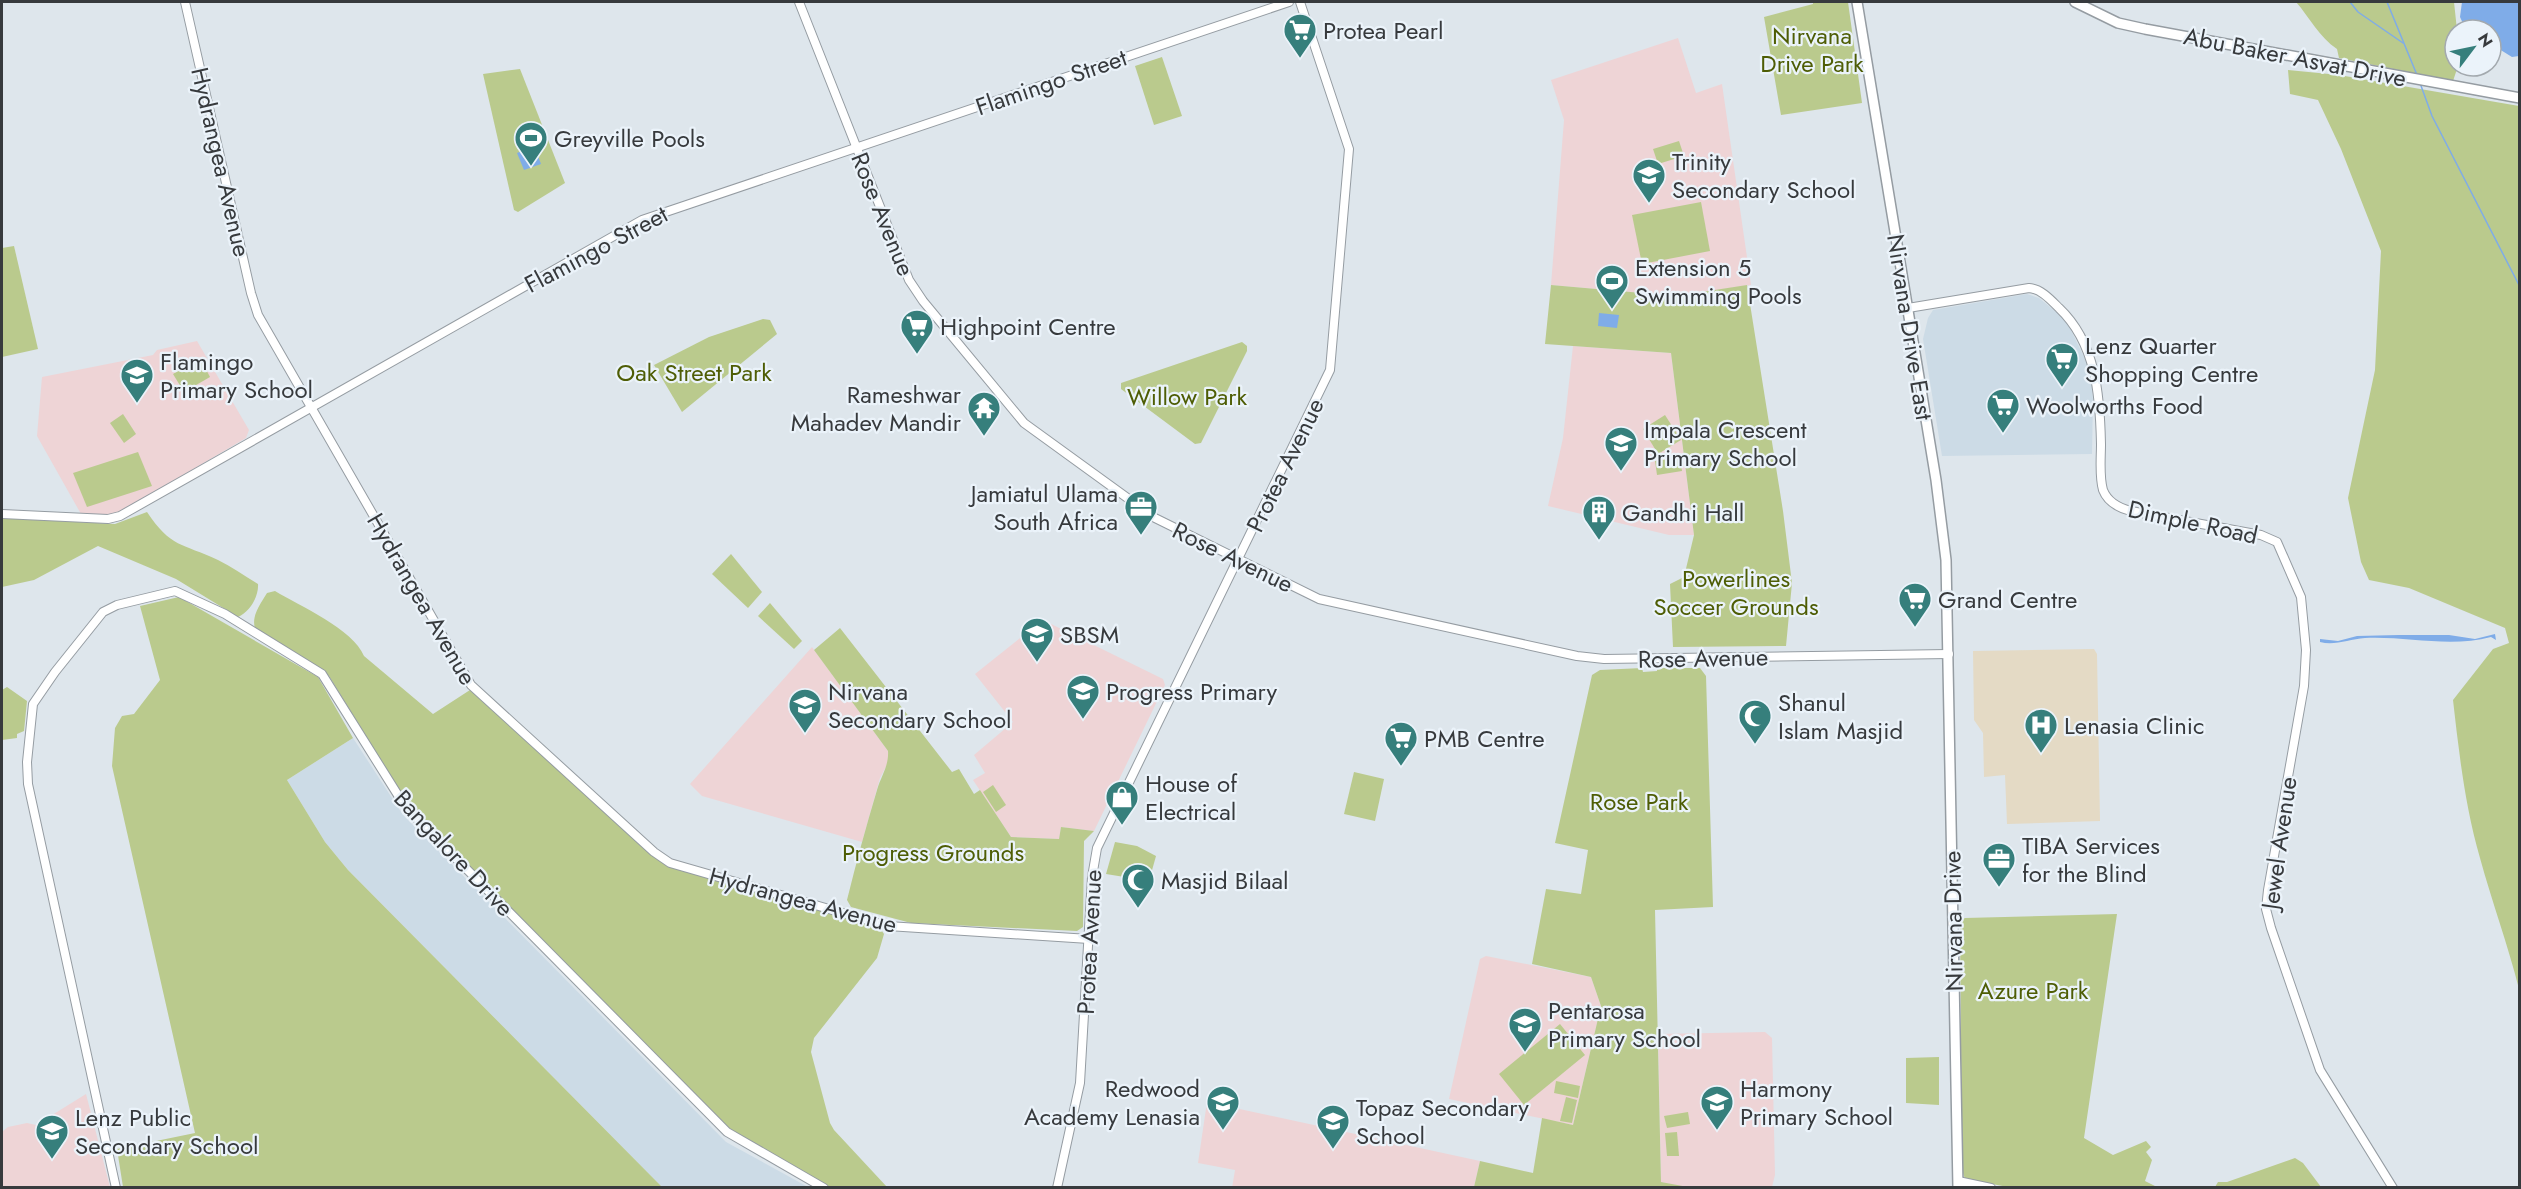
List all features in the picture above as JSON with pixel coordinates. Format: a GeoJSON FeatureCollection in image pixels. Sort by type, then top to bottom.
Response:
{"type":"FeatureCollection","features":[{"type":"Feature","properties":{"kind":"main road","name":"Nirvana Drive East"},"geometry":{"type":"LineString","coordinates":[[1857,2],[1942,528],[1949,654]]}},
{"type":"Feature","properties":{"kind":"main road","name":"Abu Baker Asvat Drive"},"geometry":{"type":"LineString","coordinates":[[2075,2],[2107,18],[2136,27],[2520,98]]}},
{"type":"Feature","properties":{"kind":"main road","name":"Nirvana Drive"},"geometry":{"type":"LineString","coordinates":[[1949,654],[1958,1184]]}},
{"type":"Feature","properties":{"kind":"street","name":"Hydrangea Avenue"},"geometry":{"type":"LineString","coordinates":[[185,2],[253,305],[475,690],[658,856],[679,866],[888,926],[1089,939]]}},
{"type":"Feature","properties":{"kind":"street","name":"Rose Avenue"},"geometry":{"type":"LineString","coordinates":[[799,2],[913,288],[1020,419],[1146,513],[1327,602],[1589,658],[1949,654]]}},
{"type":"Feature","properties":{"kind":"street","name":"Flamingo Street"},"geometry":{"type":"LineString","coordinates":[[2,514],[108,519],[120,516],[642,220],[1289,2]]}},
{"type":"Feature","properties":{"kind":"street","name":"Protea Avenue"},"geometry":{"type":"LineString","coordinates":[[1057,1188],[1080,1083],[1093,865],[1097,848],[1326,381],[1332,355],[1348,144],[1300,2]]}},
{"type":"Feature","properties":{"kind":"street","name":"Dimple Road"},"geometry":{"type":"LineString","coordinates":[[1908,308],[2029,288],[2041,292],[2072,323],[2091,360],[2100,420],[2101,480],[2109,500],[2121,508],[2261,535],[2274,540],[2279,547]]}},
{"type":"Feature","properties":{"kind":"street","name":"Jewel Avenue"},"geometry":{"type":"LineString","coordinates":[[2279,547],[2304,608],[2306,671],[2268,890],[2268,917],[2319,1070],[2393,1188]]}},
{"type":"Feature","properties":{"kind":"street","name":"Bangalore Drive"},"geometry":{"type":"LineString","coordinates":[[116,1188],[28,784],[27,757],[34,701],[100,614],[114,606],[171,591],[184,593],[225,614],[322,674],[401,800],[419,821],[727,1132],[824,1188]]}},
{"type":"Feature","properties":{"kind":"street"},"geometry":{"type":"LineString","coordinates":[[1958,1184],[1991,1188]]}},
{"type":"Feature","properties":{"kind":"shaded area","name":"Trinity Secondary School"},"geometry":{"type":"Polygon","coordinates":[[[1678,38],[1696,93],[1722,84],[1751,285],[1676,296],[1551,285],[1564,120],[1551,80],[1678,38]]]}},
{"type":"Feature","properties":{"kind":"shaded area"},"geometry":{"type":"Polygon","coordinates":[[[2027,294],[2039,298],[2066,320],[2090,369],[2093,400],[2092,454],[1942,456],[1923,339],[1928,318],[1933,310],[2027,294]]]}},
{"type":"Feature","properties":{"kind":"shaded area","name":"Flamingo Primary School"},"geometry":{"type":"Polygon","coordinates":[[[197,341],[249,430],[246,438],[119,513],[81,514],[37,436],[42,377],[153,355],[157,350],[197,341]]]}},
{"type":"Feature","properties":{"kind":"shaded area","name":"Impala Crescent Primary School"},"geometry":{"type":"Polygon","coordinates":[[[1573,346],[1671,353],[1694,535],[1669,535],[1548,506],[1563,438],[1573,346]]]}},
{"type":"Feature","properties":{"kind":"shaded area","name":"Progress Primary"},"geometry":{"type":"Polygon","coordinates":[[[1047,622],[1163,679],[1165,685],[1094,831],[1061,827],[1059,839],[1011,837],[973,780],[985,773],[974,755],[1013,722],[975,674],[1039,623],[1047,622]]]}},
{"type":"Feature","properties":{"kind":"shaded area","name":"Nirvana Secondary School"},"geometry":{"type":"Polygon","coordinates":[[[812,647],[888,751],[889,761],[880,778],[862,842],[702,796],[690,784],[812,647]]]}},
{"type":"Feature","properties":{"kind":"shaded area","name":"Lenasia Clinic"},"geometry":{"type":"Polygon","coordinates":[[[2094,649],[2097,654],[2100,821],[2007,824],[2005,775],[1984,777],[1983,733],[1974,720],[1973,651],[2094,649]]]}},
{"type":"Feature","properties":{"kind":"shaded area"},"geometry":{"type":"Polygon","coordinates":[[[353,738],[403,815],[726,1142],[808,1187],[662,1187],[348,870],[325,842],[287,780],[353,738]]]}},
{"type":"Feature","properties":{"kind":"shaded area","name":"Pentarosa Primary School"},"geometry":{"type":"Polygon","coordinates":[[[1486,956],[1591,977],[1601,1006],[1573,1125],[1449,1099],[1480,959],[1486,956]]]}},
{"type":"Feature","properties":{"kind":"shaded area","name":"Harmony Primary School"},"geometry":{"type":"Polygon","coordinates":[[[1765,1032],[1772,1038],[1775,1175],[1772,1187],[1688,1188],[1661,1182],[1658,1034],[1765,1032]]]}},
{"type":"Feature","properties":{"kind":"shaded area","name":"Lenz Public Secondary School"},"geometry":{"type":"Polygon","coordinates":[[[86,1094],[110,1187],[2,1187],[2,1132],[8,1127],[27,1123],[36,1125],[86,1094]]]}},
{"type":"Feature","properties":{"kind":"shaded area","name":"Topaz Secondary School"},"geometry":{"type":"Polygon","coordinates":[[[1207,1102],[1480,1161],[1474,1187],[1232,1188],[1235,1170],[1198,1163],[1207,1102]]]}},
{"type":"Feature","properties":{"kind":"green space","name":"Nirvana Drive Park"},"geometry":{"type":"Polygon","coordinates":[[[1813,2],[1848,2],[1862,103],[1781,115],[1764,17],[1813,4],[1813,2]]]}},
{"type":"Feature","properties":{"kind":"green space"},"geometry":{"type":"Polygon","coordinates":[[[2296,2],[2454,2],[2456,18],[2443,18],[2443,78],[2454,78],[2453,81],[2339,58],[2337,49],[2320,33],[2296,2]]]}},
{"type":"Feature","properties":{"kind":"green space"},"geometry":{"type":"Polygon","coordinates":[[[1162,57],[1182,116],[1154,125],[1135,66],[1162,57]]]}},
{"type":"Feature","properties":{"kind":"green space"},"geometry":{"type":"Polygon","coordinates":[[[520,69],[565,183],[518,212],[514,210],[483,74],[520,69]]]}},
{"type":"Feature","properties":{"kind":"green space"},"geometry":{"type":"Polygon","coordinates":[[[2288,70],[2339,75],[2519,106],[2519,989],[2470,819],[2453,700],[2493,649],[2509,643],[2505,628],[2409,588],[2369,580],[2361,562],[2348,498],[2375,370],[2381,251],[2341,149],[2318,100],[2290,94],[2288,70]]]}},
{"type":"Feature","properties":{"kind":"green space"},"geometry":{"type":"Polygon","coordinates":[[[1679,141],[1684,156],[1658,164],[1653,149],[1679,141]]]}},
{"type":"Feature","properties":{"kind":"green space"},"geometry":{"type":"Polygon","coordinates":[[[1701,202],[1710,251],[1642,264],[1632,215],[1701,202]]]}},
{"type":"Feature","properties":{"kind":"green space"},"geometry":{"type":"Polygon","coordinates":[[[14,246],[38,349],[2,357],[2,248],[14,246]]]}},
{"type":"Feature","properties":{"kind":"green space","name":"Powerlines Soccer Grounds"},"geometry":{"type":"Polygon","coordinates":[[[1551,285],[1676,296],[1747,285],[1783,511],[1792,583],[1786,646],[1673,647],[1670,584],[1684,577],[1694,535],[1671,353],[1545,344],[1551,285]]]}},
{"type":"Feature","properties":{"kind":"green space","name":"Oak Street Park"},"geometry":{"type":"Polygon","coordinates":[[[763,319],[770,320],[777,334],[682,412],[654,365],[709,337],[763,319]]]}},
{"type":"Feature","properties":{"kind":"green space","name":"Willow Park"},"geometry":{"type":"Polygon","coordinates":[[[1242,342],[1247,346],[1247,351],[1201,443],[1195,444],[1121,389],[1121,383],[1242,342]]]}},
{"type":"Feature","properties":{"kind":"green space"},"geometry":{"type":"Polygon","coordinates":[[[200,358],[210,377],[184,392],[173,374],[200,358]]]}},
{"type":"Feature","properties":{"kind":"green space"},"geometry":{"type":"Polygon","coordinates":[[[123,414],[136,434],[124,443],[110,423],[123,414]]]}},
{"type":"Feature","properties":{"kind":"green space"},"geometry":{"type":"Polygon","coordinates":[[[1665,415],[1681,440],[1658,454],[1643,429],[1665,415]]]}},
{"type":"Feature","properties":{"kind":"green space"},"geometry":{"type":"Polygon","coordinates":[[[138,452],[152,486],[87,507],[73,473],[138,452]]]}},
{"type":"Feature","properties":{"kind":"green space"},"geometry":{"type":"Polygon","coordinates":[[[1680,457],[1682,471],[1657,475],[1655,461],[1680,457]]]}},
{"type":"Feature","properties":{"kind":"green space"},"geometry":{"type":"Polygon","coordinates":[[[147,512],[155,524],[171,539],[218,560],[258,584],[250,608],[238,617],[176,579],[98,546],[34,580],[2,587],[2,518],[115,524],[147,512]]]}},
{"type":"Feature","properties":{"kind":"green space"},"geometry":{"type":"Polygon","coordinates":[[[731,554],[762,592],[748,608],[712,574],[731,554]]]}},
{"type":"Feature","properties":{"kind":"green space"},"geometry":{"type":"Polygon","coordinates":[[[275,591],[338,628],[358,646],[364,656],[433,714],[470,690],[658,859],[879,927],[884,934],[877,958],[814,1038],[811,1052],[830,1123],[887,1187],[830,1187],[736,1136],[408,805],[329,676],[255,628],[255,614],[267,593],[275,591]]]}},
{"type":"Feature","properties":{"kind":"green space"},"geometry":{"type":"Polygon","coordinates":[[[179,597],[318,677],[353,738],[287,780],[325,842],[348,870],[662,1187],[123,1187],[117,1149],[195,1133],[112,766],[115,728],[122,716],[134,714],[160,680],[140,606],[179,597]]]}},
{"type":"Feature","properties":{"kind":"green space"},"geometry":{"type":"Polygon","coordinates":[[[770,603],[802,641],[794,649],[758,616],[770,603]]]}},
{"type":"Feature","properties":{"kind":"green space","name":"Progress Grounds"},"geometry":{"type":"Polygon","coordinates":[[[840,628],[952,772],[959,769],[974,794],[980,790],[1011,837],[1059,839],[1061,827],[1094,831],[1084,841],[1083,927],[1077,931],[911,923],[851,907],[847,900],[873,804],[886,766],[888,751],[814,650],[840,628]]]}},
{"type":"Feature","properties":{"kind":"green space","name":"Rose Park"},"geometry":{"type":"Polygon","coordinates":[[[1642,668],[1643,672],[1657,671],[1657,668],[1700,668],[1706,676],[1713,907],[1655,910],[1661,1182],[1688,1187],[1474,1187],[1480,1161],[1533,1173],[1542,1118],[1573,1125],[1601,1006],[1591,977],[1532,964],[1546,889],[1581,894],[1588,850],[1555,843],[1592,675],[1600,670],[1642,668]]]}},
{"type":"Feature","properties":{"kind":"green space"},"geometry":{"type":"Polygon","coordinates":[[[7,687],[27,701],[24,731],[17,734],[17,738],[2,740],[2,690],[7,687]]]}},
{"type":"Feature","properties":{"kind":"green space"},"geometry":{"type":"Polygon","coordinates":[[[1354,772],[1384,779],[1375,821],[1344,814],[1354,772]]]}},
{"type":"Feature","properties":{"kind":"green space"},"geometry":{"type":"Polygon","coordinates":[[[993,785],[1006,805],[996,812],[983,792],[993,785]]]}},
{"type":"Feature","properties":{"kind":"green space"},"geometry":{"type":"Polygon","coordinates":[[[1115,842],[1137,846],[1156,856],[1149,881],[1106,874],[1115,842]]]}},
{"type":"Feature","properties":{"kind":"green space","name":"Azure Park"},"geometry":{"type":"Polygon","coordinates":[[[2117,914],[2084,1138],[2113,1155],[2146,1141],[2151,1147],[2146,1152],[2152,1160],[2145,1181],[2157,1187],[2008,1187],[1965,1179],[1962,1170],[1960,921],[1965,918],[2117,914]]]}},
{"type":"Feature","properties":{"kind":"green space"},"geometry":{"type":"Polygon","coordinates":[[[1560,1024],[1585,1055],[1524,1105],[1499,1074],[1560,1024]]]}},
{"type":"Feature","properties":{"kind":"green space"},"geometry":{"type":"Polygon","coordinates":[[[1939,1057],[1939,1105],[1906,1103],[1906,1058],[1939,1057]]]}},
{"type":"Feature","properties":{"kind":"green space"},"geometry":{"type":"Polygon","coordinates":[[[1556,1081],[1580,1086],[1578,1098],[1554,1093],[1556,1081]]]}},
{"type":"Feature","properties":{"kind":"green space"},"geometry":{"type":"Polygon","coordinates":[[[1566,1097],[1577,1100],[1572,1123],[1560,1121],[1566,1097]]]}},
{"type":"Feature","properties":{"kind":"green space"},"geometry":{"type":"Polygon","coordinates":[[[1688,1112],[1690,1124],[1667,1128],[1664,1116],[1688,1112]]]}},
{"type":"Feature","properties":{"kind":"green space"},"geometry":{"type":"Polygon","coordinates":[[[1677,1132],[1679,1156],[1667,1156],[1665,1133],[1677,1132]]]}},
{"type":"Feature","properties":{"kind":"green space"},"geometry":{"type":"Polygon","coordinates":[[[2295,1158],[2303,1163],[2321,1187],[2215,1187],[2218,1182],[2227,1182],[2295,1158]]]}},
{"type":"Feature","properties":{"kind":"water"},"geometry":{"type":"Polygon","coordinates":[[[2462,2],[2519,2],[2519,56],[2512,57],[2503,51],[2503,18],[2460,17],[2462,2]]]}},
{"type":"Feature","properties":{"kind":"water"},"geometry":{"type":"Polygon","coordinates":[[[534,146],[541,164],[524,170],[517,153],[534,146]]]}},
{"type":"Feature","properties":{"kind":"water"},"geometry":{"type":"Polygon","coordinates":[[[1599,313],[1619,315],[1617,328],[1598,326],[1599,313]]]}},
{"type":"Feature","properties":{"kind":"water"},"geometry":{"type":"Polygon","coordinates":[[[2495,634],[2496,640],[2491,637],[2460,642],[2365,638],[2337,643],[2320,642],[2320,639],[2338,641],[2357,636],[2449,635],[2475,639],[2495,634]]]}},
{"type":"Feature","properties":{"kind":"waterway"},"geometry":{"type":"LineString","coordinates":[[2350,2],[2358,12],[2403,43]]}},
{"type":"Feature","properties":{"kind":"waterway"},"geometry":{"type":"LineString","coordinates":[[2387,2],[2417,75]]}},
{"type":"Feature","properties":{"kind":"waterway"},"geometry":{"type":"LineString","coordinates":[[2420,83],[2432,116],[2520,287]]}},
{"type":"Feature","properties":{"kind":"place","name":"Protea Pearl"},"geometry":{"type":"Point","coordinates":[1300,59]}},
{"type":"Feature","properties":{"kind":"place","name":"Greyville Pools"},"geometry":{"type":"Point","coordinates":[531,167]}},
{"type":"Feature","properties":{"kind":"place","name":"Trinity Secondary School"},"geometry":{"type":"Point","coordinates":[1649,204]}},
{"type":"Feature","properties":{"kind":"place","name":"Extension 5 Swimming Pools"},"geometry":{"type":"Point","coordinates":[1612,310]}},
{"type":"Feature","properties":{"kind":"place","name":"Highpoint Centre"},"geometry":{"type":"Point","coordinates":[917,355]}},
{"type":"Feature","properties":{"kind":"place","name":"Lenz Quarter Shopping Centre"},"geometry":{"type":"Point","coordinates":[2062,388]}},
{"type":"Feature","properties":{"kind":"place","name":"Flamingo Primary School"},"geometry":{"type":"Point","coordinates":[137,404]}},
{"type":"Feature","properties":{"kind":"place","name":"Woolworths Food"},"geometry":{"type":"Point","coordinates":[2003,434]}},
{"type":"Feature","properties":{"kind":"place","name":"Rameshwar Mahadev Mandir"},"geometry":{"type":"Point","coordinates":[984,437]}},
{"type":"Feature","properties":{"kind":"place","name":"Impala Crescent Primary School"},"geometry":{"type":"Point","coordinates":[1621,472]}},
{"type":"Feature","properties":{"kind":"place","name":"Jamiatul Ulama South Africa"},"geometry":{"type":"Point","coordinates":[1141,536]}},
{"type":"Feature","properties":{"kind":"place","name":"Gandhi Hall"},"geometry":{"type":"Point","coordinates":[1599,541]}},
{"type":"Feature","properties":{"kind":"place","name":"Grand Centre"},"geometry":{"type":"Point","coordinates":[1915,628]}},
{"type":"Feature","properties":{"kind":"place","name":"SBSM"},"geometry":{"type":"Point","coordinates":[1037,663]}},
{"type":"Feature","properties":{"kind":"place","name":"Progress Primary"},"geometry":{"type":"Point","coordinates":[1083,720]}},
{"type":"Feature","properties":{"kind":"place","name":"Nirvana Secondary School"},"geometry":{"type":"Point","coordinates":[805,734]}},
{"type":"Feature","properties":{"kind":"place","name":"Shanul Islam Masjid"},"geometry":{"type":"Point","coordinates":[1755,745]}},
{"type":"Feature","properties":{"kind":"place","name":"Lenasia Clinic"},"geometry":{"type":"Point","coordinates":[2041,754]}},
{"type":"Feature","properties":{"kind":"place","name":"PMB Centre"},"geometry":{"type":"Point","coordinates":[1401,767]}},
{"type":"Feature","properties":{"kind":"place","name":"House of Electrical"},"geometry":{"type":"Point","coordinates":[1122,826]}},
{"type":"Feature","properties":{"kind":"place","name":"TIBA Services for the Blind"},"geometry":{"type":"Point","coordinates":[1999,888]}},
{"type":"Feature","properties":{"kind":"place","name":"Masjid Bilaal"},"geometry":{"type":"Point","coordinates":[1138,909]}},
{"type":"Feature","properties":{"kind":"place","name":"Pentarosa Primary School"},"geometry":{"type":"Point","coordinates":[1525,1053]}},
{"type":"Feature","properties":{"kind":"place","name":"Redwood Academy Lenasia"},"geometry":{"type":"Point","coordinates":[1223,1131]}},
{"type":"Feature","properties":{"kind":"place","name":"Harmony Primary School"},"geometry":{"type":"Point","coordinates":[1717,1131]}},
{"type":"Feature","properties":{"kind":"place","name":"Topaz Secondary School"},"geometry":{"type":"Point","coordinates":[1333,1150]}},
{"type":"Feature","properties":{"kind":"place","name":"Lenz Public Secondary School"},"geometry":{"type":"Point","coordinates":[52,1160]}}]}
